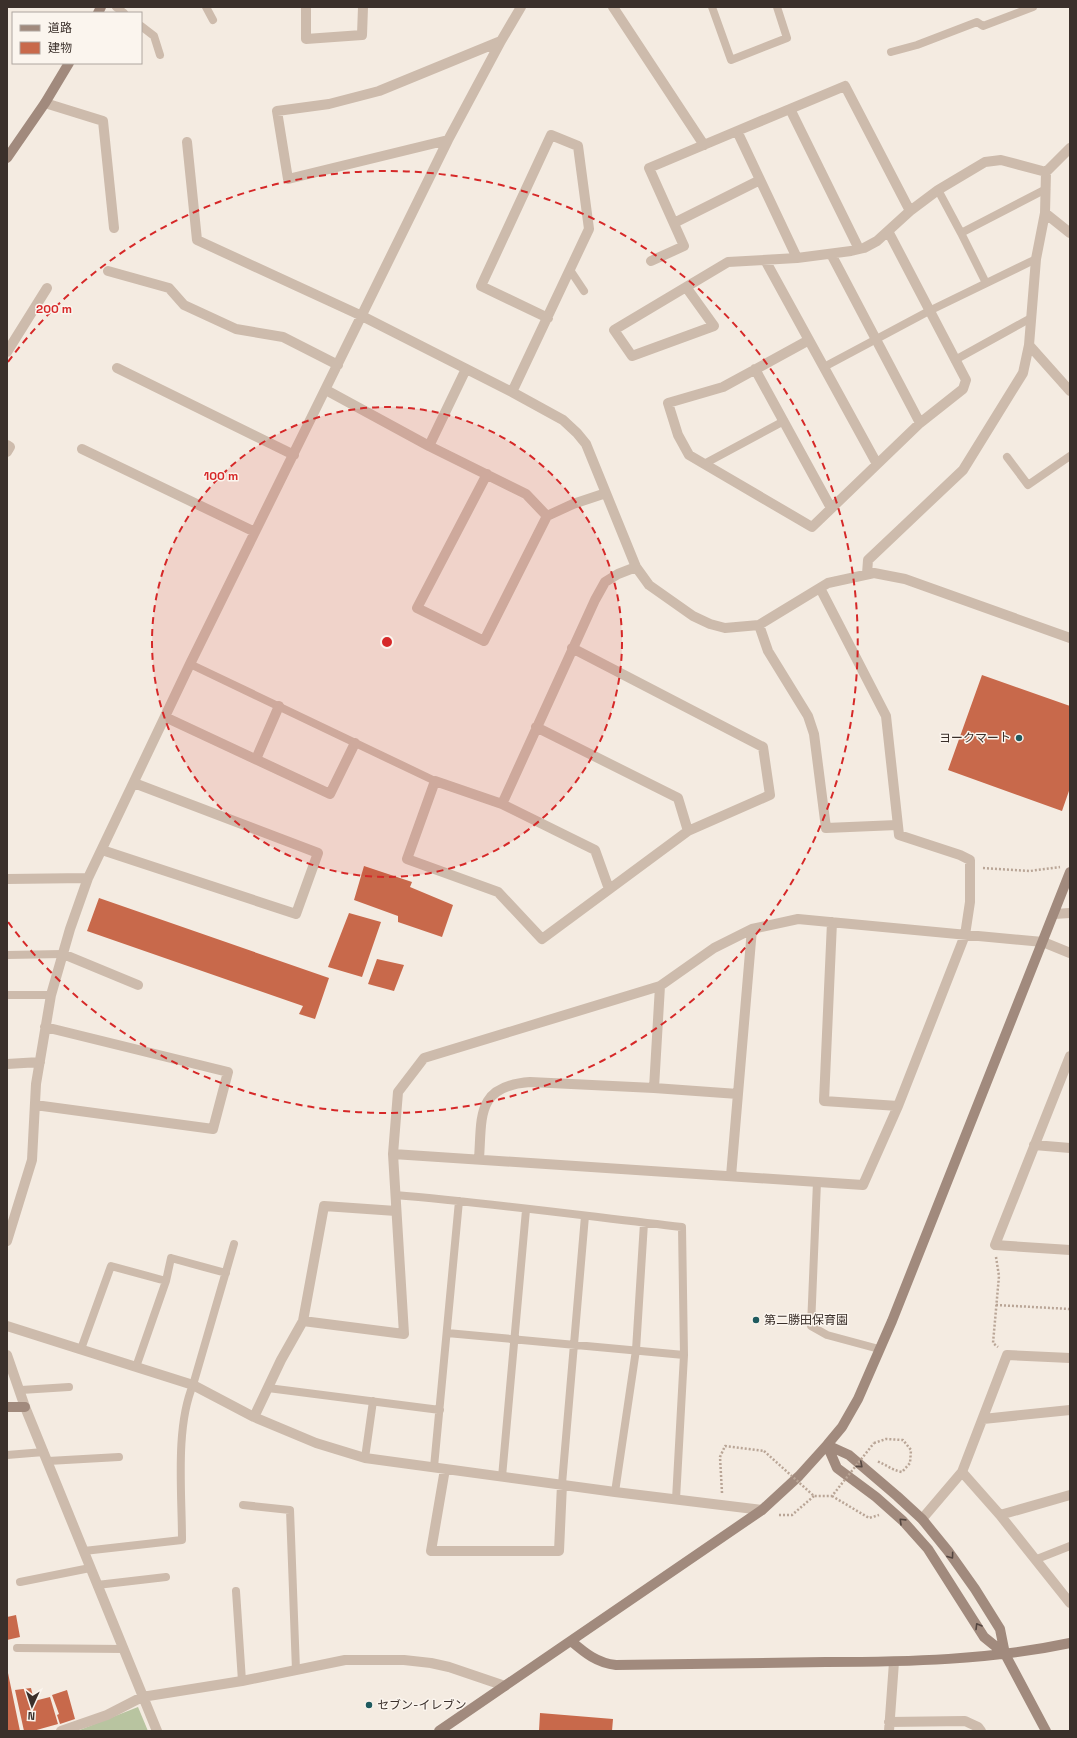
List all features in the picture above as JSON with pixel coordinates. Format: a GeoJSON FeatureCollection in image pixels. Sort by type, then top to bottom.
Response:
{"type":"FeatureCollection","features":[{"type":"Feature","properties":{"kind":"street"},"geometry":{"type":"LineString","coordinates":[[306,7],[306,38],[362,35],[363,7]]}},
{"type":"Feature","properties":{"kind":"street"},"geometry":{"type":"LineString","coordinates":[[7,1241],[32,1160],[35,1105],[40,1062],[51,995],[88,878],[190,664],[448,140],[521,7]]}},
{"type":"Feature","properties":{"kind":"street"},"geometry":{"type":"LineString","coordinates":[[613,7],[704,145]]}},
{"type":"Feature","properties":{"kind":"street"},"geometry":{"type":"LineString","coordinates":[[448,140],[288,179],[277,111],[330,104],[379,91],[501,41]]}},
{"type":"Feature","properties":{"kind":"street"},"geometry":{"type":"LineString","coordinates":[[7,157],[46,103],[68,64]]}},
{"type":"Feature","properties":{"kind":"street"},"geometry":{"type":"LineString","coordinates":[[651,261],[684,246],[649,168],[845,86],[910,211]]}},
{"type":"Feature","properties":{"kind":"street"},"geometry":{"type":"LineString","coordinates":[[46,103],[103,121],[114,228]]}},
{"type":"Feature","properties":{"kind":"street"},"geometry":{"type":"LineString","coordinates":[[790,109],[859,249]]}},
{"type":"Feature","properties":{"kind":"street"},"geometry":{"type":"LineString","coordinates":[[737,132],[796,258]]}},
{"type":"Feature","properties":{"kind":"street"},"geometry":{"type":"LineString","coordinates":[[512,392],[548,318],[589,229],[578,146],[551,134],[480,286],[548,318]]}},
{"type":"Feature","properties":{"kind":"street"},"geometry":{"type":"LineString","coordinates":[[187,142],[197,240],[362,316],[551,412],[577,433],[586,444],[636,567],[650,585],[694,616],[710,624],[725,628],[758,625],[828,583],[874,573],[905,579],[1070,638]]}},
{"type":"Feature","properties":{"kind":"street"},"geometry":{"type":"LineString","coordinates":[[867,574],[868,560],[963,470],[1023,373],[1029,345],[1036,259],[1045,213],[1046,172],[1070,148]]}},
{"type":"Feature","properties":{"kind":"street"},"geometry":{"type":"LineString","coordinates":[[686,287],[714,326],[632,356],[614,330],[686,287],[728,262],[796,258],[859,249],[877,241],[910,211],[938,190],[985,162],[1001,160],[1046,172]]}},
{"type":"Feature","properties":{"kind":"street"},"geometry":{"type":"LineString","coordinates":[[674,223],[760,180]]}},
{"type":"Feature","properties":{"kind":"street"},"geometry":{"type":"LineString","coordinates":[[1045,213],[1070,233]]}},
{"type":"Feature","properties":{"kind":"street"},"geometry":{"type":"LineString","coordinates":[[809,340],[723,387],[668,403],[678,434],[689,456],[812,527],[920,423],[962,389],[966,380],[888,231]]}},
{"type":"Feature","properties":{"kind":"street"},"geometry":{"type":"LineString","coordinates":[[831,254],[920,423]]}},
{"type":"Feature","properties":{"kind":"street"},"geometry":{"type":"LineString","coordinates":[[765,260],[877,464]]}},
{"type":"Feature","properties":{"kind":"street"},"geometry":{"type":"LineString","coordinates":[[108,271],[169,288],[184,305],[236,329],[283,337],[338,365]]}},
{"type":"Feature","properties":{"kind":"street"},"geometry":{"type":"LineString","coordinates":[[7,352],[47,288]]}},
{"type":"Feature","properties":{"kind":"street"},"geometry":{"type":"LineString","coordinates":[[1029,345],[1070,391]]}},
{"type":"Feature","properties":{"kind":"street"},"geometry":{"type":"LineString","coordinates":[[117,368],[294,455]]}},
{"type":"Feature","properties":{"kind":"street"},"geometry":{"type":"LineString","coordinates":[[430,446],[466,370]]}},
{"type":"Feature","properties":{"kind":"street"},"geometry":{"type":"LineString","coordinates":[[756,370],[832,508]]}},
{"type":"Feature","properties":{"kind":"street"},"geometry":{"type":"LineString","coordinates":[[326,390],[430,446],[526,494],[547,516]]}},
{"type":"Feature","properties":{"kind":"street"},"geometry":{"type":"LineString","coordinates":[[7,445],[10,447],[7,452]]}},
{"type":"Feature","properties":{"kind":"street"},"geometry":{"type":"LineString","coordinates":[[82,449],[255,532]]}},
{"type":"Feature","properties":{"kind":"street"},"geometry":{"type":"LineString","coordinates":[[487,474],[417,608],[484,641],[547,516],[573,504],[606,493]]}},
{"type":"Feature","properties":{"kind":"street"},"geometry":{"type":"LineString","coordinates":[[502,804],[572,648],[605,582],[618,574],[636,567]]}},
{"type":"Feature","properties":{"kind":"street"},"geometry":{"type":"LineString","coordinates":[[393,1154],[862,1185],[898,1106],[966,935],[970,902],[970,860],[960,855],[899,835],[886,716],[820,588]]}},
{"type":"Feature","properties":{"kind":"street"},"geometry":{"type":"LineString","coordinates":[[758,625],[768,651],[808,716],[814,734],[826,828],[897,825]]}},
{"type":"Feature","properties":{"kind":"street"},"geometry":{"type":"LineString","coordinates":[[572,648],[763,747],[770,795],[688,831],[542,939],[498,892],[407,858],[435,781],[502,804],[595,850],[609,889]]}},
{"type":"Feature","properties":{"kind":"street"},"geometry":{"type":"LineString","coordinates":[[256,759],[279,706]]}},
{"type":"Feature","properties":{"kind":"street"},"geometry":{"type":"LineString","coordinates":[[165,717],[330,794],[355,743]]}},
{"type":"Feature","properties":{"kind":"street"},"geometry":{"type":"LineString","coordinates":[[536,727],[678,798],[688,831]]}},
{"type":"Feature","properties":{"kind":"street"},"geometry":{"type":"LineString","coordinates":[[102,850],[296,914],[318,853],[134,783]]}},
{"type":"Feature","properties":{"kind":"street"},"geometry":{"type":"LineString","coordinates":[[439,1731],[762,1510],[799,1476],[842,1427],[858,1399],[895,1314],[1054,914],[1066,870]]}},
{"type":"Feature","properties":{"kind":"street"},"geometry":{"type":"LineString","coordinates":[[7,878],[88,878]]}},
{"type":"Feature","properties":{"kind":"street"},"geometry":{"type":"LineString","coordinates":[[1054,914],[1070,913]]}},
{"type":"Feature","properties":{"kind":"street"},"geometry":{"type":"LineString","coordinates":[[303,1321],[404,1334],[393,1154],[398,1092],[424,1058],[660,986],[714,948],[752,929],[798,919],[1043,942],[1070,953]]}},
{"type":"Feature","properties":{"kind":"street"},"geometry":{"type":"LineString","coordinates":[[832,922],[824,1101],[898,1106]]}},
{"type":"Feature","properties":{"kind":"street"},"geometry":{"type":"LineString","coordinates":[[731,1176],[752,929]]}},
{"type":"Feature","properties":{"kind":"street"},"geometry":{"type":"LineString","coordinates":[[63,954],[138,985]]}},
{"type":"Feature","properties":{"kind":"street"},"geometry":{"type":"LineString","coordinates":[[654,1088],[660,986]]}},
{"type":"Feature","properties":{"kind":"street"},"geometry":{"type":"LineString","coordinates":[[35,1105],[213,1129],[228,1072],[46,1027]]}},
{"type":"Feature","properties":{"kind":"street"},"geometry":{"type":"LineString","coordinates":[[1070,1056],[995,1245],[1070,1250]]}},
{"type":"Feature","properties":{"kind":"street"},"geometry":{"type":"LineString","coordinates":[[7,1064],[40,1062]]}},
{"type":"Feature","properties":{"kind":"street"},"geometry":{"type":"LineString","coordinates":[[479,1159],[482,1112],[493,1094],[513,1083],[530,1082],[654,1088],[738,1094]]}},
{"type":"Feature","properties":{"kind":"street"},"geometry":{"type":"LineString","coordinates":[[1034,1145],[1070,1148]]}},
{"type":"Feature","properties":{"kind":"street"},"geometry":{"type":"LineString","coordinates":[[254,1416],[281,1360],[303,1321],[324,1206],[396,1211]]}},
{"type":"Feature","properties":{"kind":"street"},"geometry":{"type":"LineString","coordinates":[[7,1326],[193,1385],[254,1416],[316,1443],[365,1458],[615,1492],[762,1510]]}},
{"type":"Feature","properties":{"kind":"street"},"geometry":{"type":"LineString","coordinates":[[7,1355],[21,1390],[25,1407],[157,1731]]}},
{"type":"Feature","properties":{"kind":"street"},"geometry":{"type":"LineString","coordinates":[[922,1519],[962,1472],[1007,1355],[1070,1358]]}},
{"type":"Feature","properties":{"kind":"street"},"geometry":{"type":"LineString","coordinates":[[7,1408],[25,1407]]}},
{"type":"Feature","properties":{"kind":"street"},"geometry":{"type":"LineString","coordinates":[[983,1419],[1070,1410]]}},
{"type":"Feature","properties":{"kind":"street"},"geometry":{"type":"LineString","coordinates":[[827,1445],[849,1455],[922,1519],[975,1589],[1000,1629],[1005,1654],[1046,1731]]}},
{"type":"Feature","properties":{"kind":"street"},"geometry":{"type":"LineString","coordinates":[[827,1445],[838,1468],[902,1521],[928,1549],[984,1637],[1005,1654]]}},
{"type":"Feature","properties":{"kind":"street"},"geometry":{"type":"LineString","coordinates":[[445,1469],[431,1551],[559,1551],[562,1484]]}},
{"type":"Feature","properties":{"kind":"street"},"geometry":{"type":"LineString","coordinates":[[962,1472],[1037,1559],[1070,1603]]}},
{"type":"Feature","properties":{"kind":"street"},"geometry":{"type":"LineString","coordinates":[[1000,1515],[1070,1495]]}},
{"type":"Feature","properties":{"kind":"street"},"geometry":{"type":"LineString","coordinates":[[571,1641],[594,1658],[606,1664],[616,1665],[894,1662],[956,1659],[1005,1654],[1070,1643]]}},
{"type":"Feature","properties":{"kind":"street"},"geometry":{"type":"LineString","coordinates":[[61,1731],[107,1715],[142,1697],[242,1681],[345,1660],[404,1660],[431,1663],[449,1667],[505,1686]]}},
{"type":"Feature","properties":{"kind":"street"},"geometry":{"type":"LineString","coordinates":[[894,1662],[889,1727],[957,1726],[965,1721],[978,1727],[981,1731]]}},
{"type":"Feature","properties":{"kind":"lane"},"geometry":{"type":"LineString","coordinates":[[206,7],[214,20]]}},
{"type":"Feature","properties":{"kind":"lane"},"geometry":{"type":"LineString","coordinates":[[712,7],[731,60],[786,38],[777,7]]}},
{"type":"Feature","properties":{"kind":"lane"},"geometry":{"type":"LineString","coordinates":[[891,52],[917,45],[977,22],[983,26],[1033,7]]}},
{"type":"Feature","properties":{"kind":"lane"},"geometry":{"type":"LineString","coordinates":[[142,27],[154,36],[160,55]]}},
{"type":"Feature","properties":{"kind":"lane"},"geometry":{"type":"LineString","coordinates":[[961,233],[1046,189]]}},
{"type":"Feature","properties":{"kind":"lane"},"geometry":{"type":"LineString","coordinates":[[938,190],[986,284]]}},
{"type":"Feature","properties":{"kind":"lane"},"geometry":{"type":"LineString","coordinates":[[824,367],[929,311],[1036,259]]}},
{"type":"Feature","properties":{"kind":"lane"},"geometry":{"type":"LineString","coordinates":[[570,270],[584,291]]}},
{"type":"Feature","properties":{"kind":"lane"},"geometry":{"type":"LineString","coordinates":[[955,360],[1031,318]]}},
{"type":"Feature","properties":{"kind":"lane"},"geometry":{"type":"LineString","coordinates":[[704,464],[784,421]]}},
{"type":"Feature","properties":{"kind":"lane"},"geometry":{"type":"LineString","coordinates":[[1007,457],[1028,485],[1070,456]]}},
{"type":"Feature","properties":{"kind":"lane"},"geometry":{"type":"LineString","coordinates":[[190,664],[435,781]]}},
{"type":"Feature","properties":{"kind":"lane"},"geometry":{"type":"LineString","coordinates":[[7,955],[63,954]]}},
{"type":"Feature","properties":{"kind":"lane"},"geometry":{"type":"LineString","coordinates":[[7,995],[51,995]]}},
{"type":"Feature","properties":{"kind":"lane"},"geometry":{"type":"LineString","coordinates":[[817,1182],[811,1326],[826,1334],[879,1349]]}},
{"type":"Feature","properties":{"kind":"lane"},"geometry":{"type":"LineString","coordinates":[[395,1195],[682,1227],[684,1354],[676,1499]]}},
{"type":"Feature","properties":{"kind":"lane"},"geometry":{"type":"LineString","coordinates":[[434,1467],[459,1201]]}},
{"type":"Feature","properties":{"kind":"lane"},"geometry":{"type":"LineString","coordinates":[[502,1477],[526,1210]]}},
{"type":"Feature","properties":{"kind":"lane"},"geometry":{"type":"LineString","coordinates":[[562,1484],[585,1216]]}},
{"type":"Feature","properties":{"kind":"lane"},"geometry":{"type":"LineString","coordinates":[[615,1492],[636,1350],[644,1223]]}},
{"type":"Feature","properties":{"kind":"lane"},"geometry":{"type":"LineString","coordinates":[[84,1551],[182,1540],[181,1445],[187,1399],[193,1385],[234,1244]]}},
{"type":"Feature","properties":{"kind":"lane"},"geometry":{"type":"LineString","coordinates":[[136,1367],[166,1281],[171,1258],[226,1273]]}},
{"type":"Feature","properties":{"kind":"lane"},"geometry":{"type":"LineString","coordinates":[[80,1348],[111,1266],[166,1281]]}},
{"type":"Feature","properties":{"kind":"lane"},"geometry":{"type":"LineString","coordinates":[[447,1333],[684,1354]]}},
{"type":"Feature","properties":{"kind":"lane"},"geometry":{"type":"LineString","coordinates":[[21,1390],[69,1387]]}},
{"type":"Feature","properties":{"kind":"lane"},"geometry":{"type":"LineString","coordinates":[[268,1388],[440,1410]]}},
{"type":"Feature","properties":{"kind":"lane"},"geometry":{"type":"LineString","coordinates":[[365,1458],[373,1401]]}},
{"type":"Feature","properties":{"kind":"lane"},"geometry":{"type":"LineString","coordinates":[[7,1455],[119,1457]]}},
{"type":"Feature","properties":{"kind":"lane"},"geometry":{"type":"LineString","coordinates":[[243,1505],[290,1510],[296,1670]]}},
{"type":"Feature","properties":{"kind":"lane"},"geometry":{"type":"LineString","coordinates":[[1037,1559],[1070,1546]]}},
{"type":"Feature","properties":{"kind":"lane"},"geometry":{"type":"LineString","coordinates":[[20,1582],[90,1568]]}},
{"type":"Feature","properties":{"kind":"lane"},"geometry":{"type":"LineString","coordinates":[[97,1585],[166,1577]]}},
{"type":"Feature","properties":{"kind":"lane"},"geometry":{"type":"LineString","coordinates":[[236,1591],[242,1681]]}},
{"type":"Feature","properties":{"kind":"lane"},"geometry":{"type":"LineString","coordinates":[[17,1648],[124,1649]]}},
{"type":"Feature","properties":{"kind":"path"},"geometry":{"type":"LineString","coordinates":[[970,867],[1030,871],[1066,870]]}},
{"type":"Feature","properties":{"kind":"path"},"geometry":{"type":"LineString","coordinates":[[995,1245],[999,1276],[992,1343],[1007,1355]]}},
{"type":"Feature","properties":{"kind":"path"},"geometry":{"type":"LineString","coordinates":[[996,1306],[1070,1309]]}},
{"type":"Feature","properties":{"kind":"path"},"geometry":{"type":"LineString","coordinates":[[832,1496],[874,1443],[886,1439],[903,1440],[911,1450],[910,1463],[902,1472],[892,1471],[883,1463],[875,1460],[865,1469]]}},
{"type":"Feature","properties":{"kind":"path"},"geometry":{"type":"LineString","coordinates":[[723,1505],[720,1457],[725,1446],[764,1451],[814,1496]]}},
{"type":"Feature","properties":{"kind":"path"},"geometry":{"type":"LineString","coordinates":[[779,1515],[792,1515],[814,1496],[832,1496],[869,1518],[881,1515]]}},
{"type":"Feature","properties":{"kind":"green space"},"geometry":{"type":"Polygon","coordinates":[[[138,1707],[148,1731],[77,1731],[138,1707]]]}},
{"type":"Feature","properties":{"kind":"building"},"geometry":{"type":"Polygon","coordinates":[[[982,675],[1070,706],[1070,788],[1062,811],[948,770],[982,675]]]}},
{"type":"Feature","properties":{"kind":"building"},"geometry":{"type":"Polygon","coordinates":[[[364,866],[412,882],[410,887],[453,905],[442,937],[398,922],[398,916],[354,900],[364,866]]]}},
{"type":"Feature","properties":{"kind":"building"},"geometry":{"type":"Polygon","coordinates":[[[99,898],[329,978],[315,1019],[299,1014],[303,1006],[87,931],[99,898]]]}},
{"type":"Feature","properties":{"kind":"building"},"geometry":{"type":"Polygon","coordinates":[[[349,913],[381,922],[362,977],[328,967],[349,913]]]}},
{"type":"Feature","properties":{"kind":"building"},"geometry":{"type":"Polygon","coordinates":[[[377,959],[404,965],[394,991],[368,984],[377,959]]]}},
{"type":"Feature","properties":{"kind":"building"},"geometry":{"type":"Polygon","coordinates":[[[16,1615],[20,1637],[7,1640],[7,1617],[16,1615]]]}},
{"type":"Feature","properties":{"kind":"building"},"geometry":{"type":"Polygon","coordinates":[[[8,1673],[20,1731],[7,1731],[8,1673]]]}},
{"type":"Feature","properties":{"kind":"building"},"geometry":{"type":"Polygon","coordinates":[[[31,1688],[34,1701],[50,1697],[58,1724],[33,1731],[24,1731],[15,1690],[31,1688]]]}},
{"type":"Feature","properties":{"kind":"building"},"geometry":{"type":"Polygon","coordinates":[[[67,1690],[75,1719],[60,1724],[57,1715],[59,1714],[52,1695],[67,1690]]]}},
{"type":"Feature","properties":{"kind":"building"},"geometry":{"type":"Polygon","coordinates":[[[540,1713],[613,1719],[612,1731],[539,1731],[540,1713]]]}},
{"type":"Feature","properties":{"kind":"place","name":"ヨークマート"},"geometry":{"type":"Point","coordinates":[1019,738]}},
{"type":"Feature","properties":{"kind":"place","name":"第二勝田保育園"},"geometry":{"type":"Point","coordinates":[756,1320]}},
{"type":"Feature","properties":{"kind":"place","name":"セブン-イレブン"},"geometry":{"type":"Point","coordinates":[369,1705]}}]}
